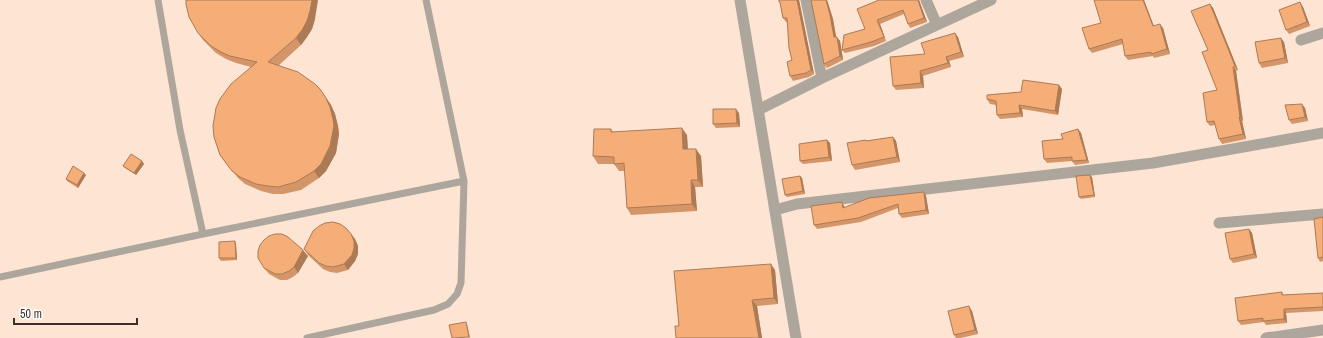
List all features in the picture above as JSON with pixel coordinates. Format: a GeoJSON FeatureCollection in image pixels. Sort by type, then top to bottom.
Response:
{"type":"FeatureCollection","features":[{"type":"Feature","properties":{"kind":"street"},"geometry":{"type":"LineString","coordinates":[[740,0],[796,338]]}},
{"type":"Feature","properties":{"kind":"street"},"geometry":{"type":"LineString","coordinates":[[806,0],[822,78]]}},
{"type":"Feature","properties":{"kind":"street"},"geometry":{"type":"LineString","coordinates":[[926,0],[937,25]]}},
{"type":"Feature","properties":{"kind":"street"},"geometry":{"type":"LineString","coordinates":[[758,110],[822,78],[990,0]]}},
{"type":"Feature","properties":{"kind":"street"},"geometry":{"type":"LineString","coordinates":[[1301,40],[1323,33]]}},
{"type":"Feature","properties":{"kind":"street"},"geometry":{"type":"LineString","coordinates":[[775,210],[797,204],[1153,163],[1323,133]]}},
{"type":"Feature","properties":{"kind":"street"},"geometry":{"type":"LineString","coordinates":[[1219,223],[1323,214]]}},
{"type":"Feature","properties":{"kind":"street"},"geometry":{"type":"LineString","coordinates":[[1266,338],[1310,335],[1323,330]]}},
{"type":"Feature","properties":{"kind":"lane"},"geometry":{"type":"LineString","coordinates":[[158,0],[180,130],[203,234]]}},
{"type":"Feature","properties":{"kind":"lane"},"geometry":{"type":"LineString","coordinates":[[307,338],[434,310],[448,304],[457,294],[461,283],[464,181],[426,0]]}},
{"type":"Feature","properties":{"kind":"lane"},"geometry":{"type":"LineString","coordinates":[[0,277],[464,181]]}},
{"type":"Feature","properties":{"kind":"building"},"geometry":{"type":"Polygon","coordinates":[[[186,0],[312,0],[307,21],[302,30],[296,38],[268,62],[298,72],[315,84],[326,98],[330,107],[334,126],[330,146],[321,164],[314,171],[296,182],[278,187],[256,184],[240,177],[232,171],[220,155],[214,137],[213,126],[216,108],[220,99],[231,84],[257,62],[230,56],[211,46],[198,33],[189,17],[186,0]]]}},
{"type":"Feature","properties":{"kind":"building"},"geometry":{"type":"Polygon","coordinates":[[[779,0],[797,0],[811,70],[806,73],[790,76],[787,62],[792,60],[789,48],[787,18],[783,18],[779,0]]]}},
{"type":"Feature","properties":{"kind":"building"},"geometry":{"type":"Polygon","coordinates":[[[811,0],[826,0],[834,37],[837,37],[840,56],[824,64],[811,0]]]}},
{"type":"Feature","properties":{"kind":"building"},"geometry":{"type":"Polygon","coordinates":[[[879,0],[918,0],[924,18],[908,24],[903,10],[877,20],[884,37],[842,50],[844,35],[865,29],[857,9],[879,0]]]}},
{"type":"Feature","properties":{"kind":"building"},"geometry":{"type":"Polygon","coordinates":[[[1094,0],[1143,0],[1153,26],[1160,24],[1167,49],[1151,54],[1151,52],[1125,56],[1122,39],[1089,49],[1082,28],[1101,23],[1094,0]]]}},
{"type":"Feature","properties":{"kind":"building"},"geometry":{"type":"Polygon","coordinates":[[[1300,2],[1307,22],[1286,30],[1279,10],[1300,2]]]}},
{"type":"Feature","properties":{"kind":"building"},"geometry":{"type":"Polygon","coordinates":[[[1210,4],[1235,66],[1233,67],[1239,117],[1243,134],[1219,139],[1214,121],[1207,122],[1203,93],[1217,90],[1202,52],[1208,50],[1191,11],[1210,4]]]}},
{"type":"Feature","properties":{"kind":"building"},"geometry":{"type":"Polygon","coordinates":[[[955,33],[961,52],[946,57],[948,63],[920,71],[921,83],[893,86],[890,57],[925,54],[921,43],[955,33]]]}},
{"type":"Feature","properties":{"kind":"building"},"geometry":{"type":"Polygon","coordinates":[[[1281,38],[1285,58],[1259,63],[1255,42],[1281,38]]]}},
{"type":"Feature","properties":{"kind":"building"},"geometry":{"type":"Polygon","coordinates":[[[1023,80],[1059,85],[1055,111],[1019,105],[1020,113],[997,115],[996,101],[987,99],[987,95],[1021,92],[1023,80]]]}},
{"type":"Feature","properties":{"kind":"building"},"geometry":{"type":"Polygon","coordinates":[[[1302,104],[1305,117],[1289,120],[1285,105],[1302,104]]]}},
{"type":"Feature","properties":{"kind":"building"},"geometry":{"type":"Polygon","coordinates":[[[713,109],[736,109],[737,123],[713,124],[713,109]]]}},
{"type":"Feature","properties":{"kind":"building"},"geometry":{"type":"Polygon","coordinates":[[[682,128],[683,149],[696,149],[698,180],[691,180],[692,204],[627,208],[624,163],[614,164],[614,157],[593,156],[594,129],[611,129],[611,132],[682,128]]]}},
{"type":"Feature","properties":{"kind":"building"},"geometry":{"type":"Polygon","coordinates":[[[1078,129],[1087,160],[1072,161],[1072,157],[1044,159],[1042,141],[1063,139],[1061,134],[1078,129]]]}},
{"type":"Feature","properties":{"kind":"building"},"geometry":{"type":"Polygon","coordinates":[[[893,137],[897,157],[852,165],[847,143],[893,137]]]}},
{"type":"Feature","properties":{"kind":"building"},"geometry":{"type":"Polygon","coordinates":[[[827,140],[829,157],[800,161],[799,144],[827,140]]]}},
{"type":"Feature","properties":{"kind":"building"},"geometry":{"type":"Polygon","coordinates":[[[131,154],[142,161],[134,173],[123,166],[131,154]]]}},
{"type":"Feature","properties":{"kind":"building"},"geometry":{"type":"Polygon","coordinates":[[[73,166],[84,173],[77,185],[66,179],[73,166]]]}},
{"type":"Feature","properties":{"kind":"building"},"geometry":{"type":"Polygon","coordinates":[[[1090,175],[1094,195],[1079,197],[1076,176],[1090,175]]]}},
{"type":"Feature","properties":{"kind":"building"},"geometry":{"type":"Polygon","coordinates":[[[800,176],[803,191],[785,195],[782,179],[800,176]]]}},
{"type":"Feature","properties":{"kind":"building"},"geometry":{"type":"Polygon","coordinates":[[[924,192],[926,210],[899,214],[898,204],[858,218],[814,225],[811,206],[842,202],[843,208],[869,198],[924,192]]]}},
{"type":"Feature","properties":{"kind":"building"},"geometry":{"type":"Polygon","coordinates":[[[1323,217],[1323,257],[1318,258],[1314,219],[1323,217]]]}},
{"type":"Feature","properties":{"kind":"building"},"geometry":{"type":"Polygon","coordinates":[[[333,222],[346,228],[351,234],[354,241],[354,248],[352,255],[344,264],[333,267],[319,263],[304,249],[313,231],[325,223],[333,222]]]}},
{"type":"Feature","properties":{"kind":"building"},"geometry":{"type":"Polygon","coordinates":[[[1249,229],[1254,254],[1230,259],[1225,233],[1249,229]]]}},
{"type":"Feature","properties":{"kind":"building"},"geometry":{"type":"Polygon","coordinates":[[[282,234],[288,237],[303,250],[294,267],[282,274],[275,274],[264,268],[258,258],[260,245],[269,236],[282,234]]]}},
{"type":"Feature","properties":{"kind":"building"},"geometry":{"type":"Polygon","coordinates":[[[235,241],[236,258],[219,258],[219,242],[235,241]]]}},
{"type":"Feature","properties":{"kind":"building"},"geometry":{"type":"Polygon","coordinates":[[[771,264],[774,298],[752,300],[759,338],[676,338],[675,326],[679,326],[674,271],[771,264]]]}},
{"type":"Feature","properties":{"kind":"building"},"geometry":{"type":"Polygon","coordinates":[[[1282,292],[1282,295],[1323,293],[1323,307],[1284,309],[1284,319],[1263,321],[1263,318],[1238,321],[1235,298],[1282,292]]]}},
{"type":"Feature","properties":{"kind":"building"},"geometry":{"type":"Polygon","coordinates":[[[969,306],[975,330],[954,335],[948,311],[969,306]]]}},
{"type":"Feature","properties":{"kind":"building"},"geometry":{"type":"Polygon","coordinates":[[[466,322],[469,337],[452,338],[449,325],[466,322]]]}}]}
